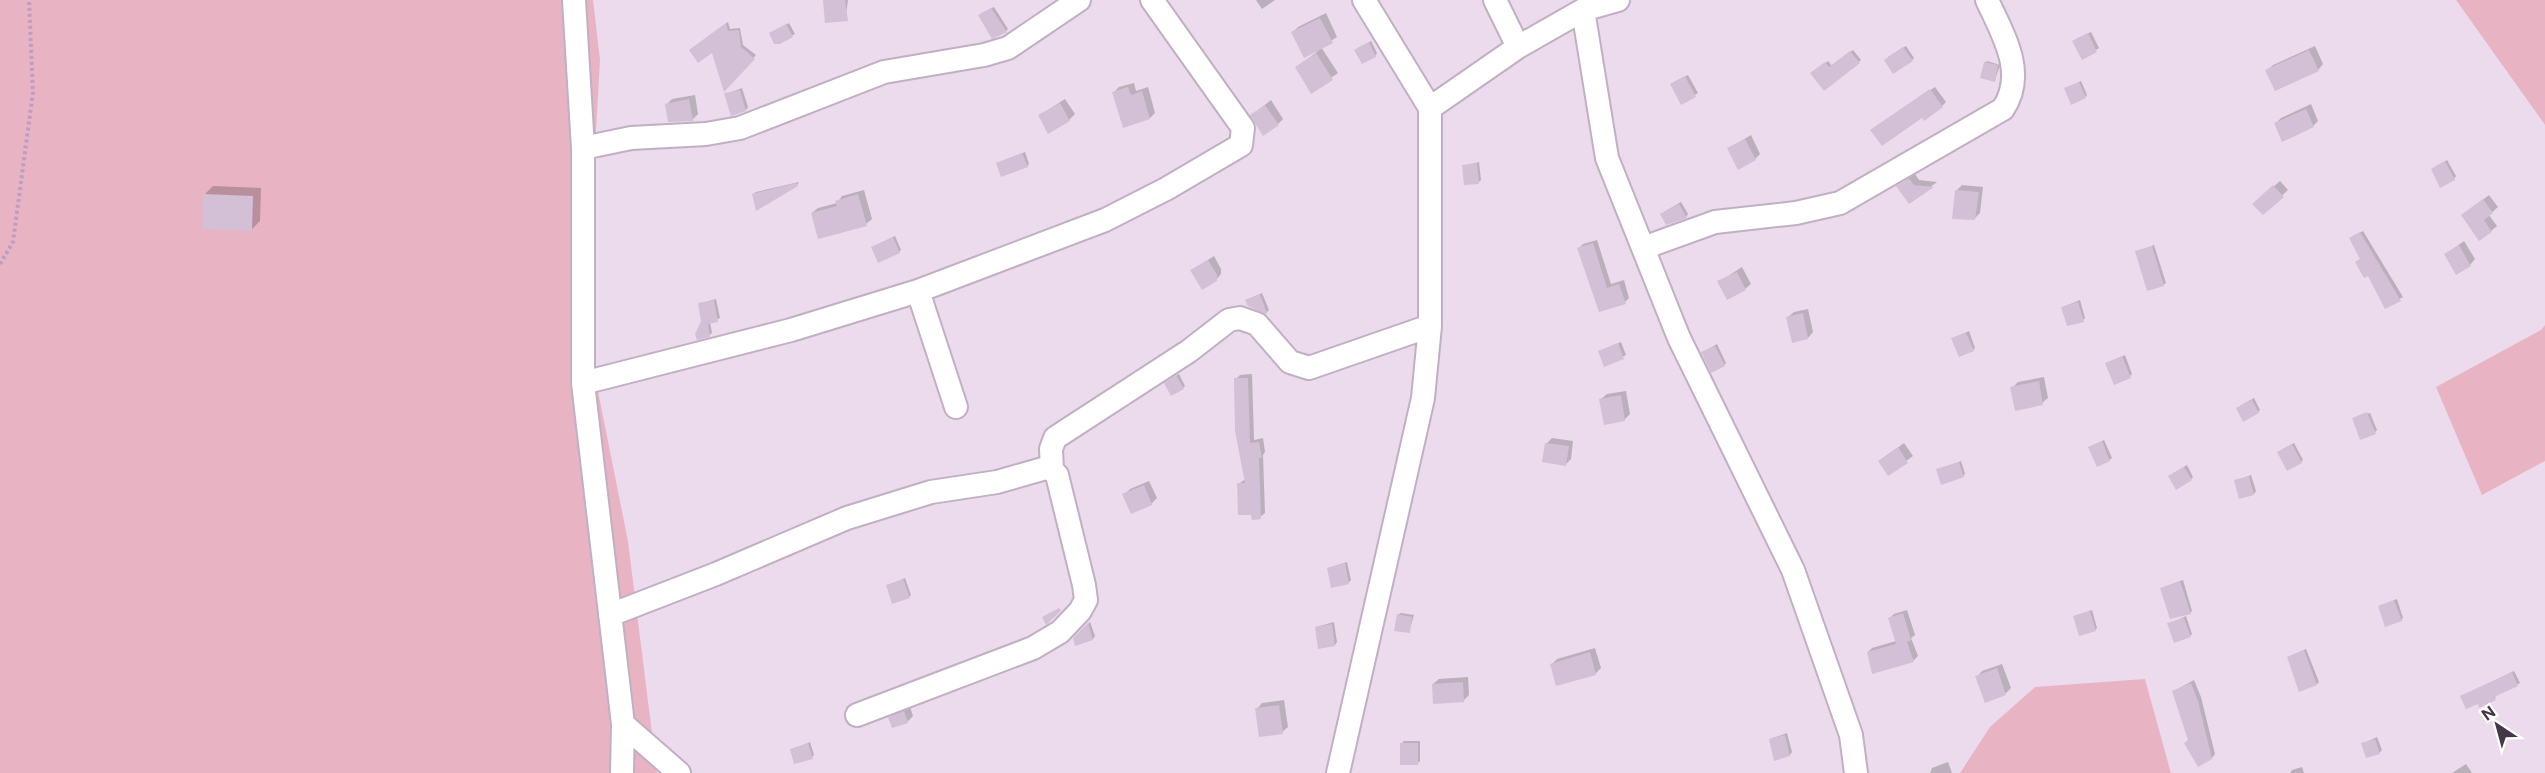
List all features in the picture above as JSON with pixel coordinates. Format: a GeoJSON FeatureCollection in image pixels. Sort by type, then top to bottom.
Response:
{"type":"FeatureCollection","features":[{"type":"Feature","properties":{"kind":"street"},"geometry":{"type":"LineString","coordinates":[[574,0],[583,148],[583,383],[623,724],[622,773]]}},
{"type":"Feature","properties":{"kind":"street"},"geometry":{"type":"LineString","coordinates":[[583,148],[631,138],[706,134],[740,128],[884,72],[984,55],[1008,48],[1079,0]]}},
{"type":"Feature","properties":{"kind":"street"},"geometry":{"type":"LineString","coordinates":[[583,383],[791,330],[918,291],[1105,220],[1166,189],[1241,145],[1243,129],[1152,0]]}},
{"type":"Feature","properties":{"kind":"street"},"geometry":{"type":"LineString","coordinates":[[1338,773],[1423,398],[1430,326],[1430,108],[1365,0]]}},
{"type":"Feature","properties":{"kind":"street"},"geometry":{"type":"LineString","coordinates":[[1495,0],[1518,47]]}},
{"type":"Feature","properties":{"kind":"street"},"geometry":{"type":"LineString","coordinates":[[1430,108],[1518,47],[1583,10],[1618,0]]}},
{"type":"Feature","properties":{"kind":"street"},"geometry":{"type":"LineString","coordinates":[[1643,248],[1715,222],[1796,213],[1840,203],[2003,109],[2012,95],[2013,63],[2003,34],[1987,0]]}},
{"type":"Feature","properties":{"kind":"street"},"geometry":{"type":"LineString","coordinates":[[1583,10],[1607,158],[1679,338],[1793,570],[1851,735],[1856,773]]}},
{"type":"Feature","properties":{"kind":"street"},"geometry":{"type":"LineString","coordinates":[[918,291],[956,407]]}},
{"type":"Feature","properties":{"kind":"street"},"geometry":{"type":"LineString","coordinates":[[1052,470],[1051,449],[1055,438],[1189,351],[1229,320],[1239,318],[1257,324],[1290,362],[1309,368],[1430,326]]}},
{"type":"Feature","properties":{"kind":"street"},"geometry":{"type":"LineString","coordinates":[[610,615],[716,574],[847,518],[931,492],[997,482],[1046,468],[1052,470],[1057,475],[1084,585],[1086,600],[1080,611],[1060,632],[1033,648],[857,716]]}},
{"type":"Feature","properties":{"kind":"street"},"geometry":{"type":"LineString","coordinates":[[623,724],[679,773]]}},
{"type":"Feature","properties":{"kind":"path"},"geometry":{"type":"LineString","coordinates":[[0,264],[13,242],[33,92],[29,0]]}},
{"type":"Feature","properties":{"kind":"shaded area"},"geometry":{"type":"Polygon","coordinates":[[[0,0],[593,0],[600,60],[585,326],[628,541],[657,773],[0,773],[0,0]]]}},
{"type":"Feature","properties":{"kind":"shaded area"},"geometry":{"type":"Polygon","coordinates":[[[593,0],[2456,0],[2545,125],[2545,325],[2541,330],[2482,495],[2545,461],[2545,773],[2171,773],[2145,679],[1990,727],[1960,773],[657,773],[628,541],[585,326],[599,60],[593,0]]]}},
{"type":"Feature","properties":{"kind":"shaded area"},"geometry":{"type":"Polygon","coordinates":[[[2456,0],[2545,0],[2545,125],[2456,0]]]}},
{"type":"Feature","properties":{"kind":"shaded area"},"geometry":{"type":"Polygon","coordinates":[[[2545,325],[2545,461],[2482,495],[2436,387],[2541,330],[2545,325]]]}},
{"type":"Feature","properties":{"kind":"shaded area"},"geometry":{"type":"Polygon","coordinates":[[[2145,679],[2171,773],[1960,773],[1990,727],[2035,687],[2145,679]]]}},
{"type":"Feature","properties":{"kind":"building"},"geometry":{"type":"Polygon","coordinates":[[[823,0],[845,0],[848,21],[825,23],[823,0]]]}},
{"type":"Feature","properties":{"kind":"building"},"geometry":{"type":"Polygon","coordinates":[[[991,8],[1007,32],[992,39],[978,15],[991,8]]]}},
{"type":"Feature","properties":{"kind":"building"},"geometry":{"type":"Polygon","coordinates":[[[1320,18],[1333,43],[1304,58],[1291,32],[1320,18]]]}},
{"type":"Feature","properties":{"kind":"building"},"geometry":{"type":"Polygon","coordinates":[[[726,23],[728,31],[739,30],[741,47],[755,59],[724,92],[712,53],[698,63],[689,50],[726,23]]]}},
{"type":"Feature","properties":{"kind":"building"},"geometry":{"type":"Polygon","coordinates":[[[786,24],[793,37],[780,44],[774,44],[769,33],[786,24]]]}},
{"type":"Feature","properties":{"kind":"building"},"geometry":{"type":"Polygon","coordinates":[[[2088,33],[2097,52],[2082,60],[2072,41],[2088,33]]]}},
{"type":"Feature","properties":{"kind":"building"},"geometry":{"type":"Polygon","coordinates":[[[1369,42],[1376,57],[1362,64],[1354,50],[1369,42]]]}},
{"type":"Feature","properties":{"kind":"building"},"geometry":{"type":"Polygon","coordinates":[[[1903,47],[1913,61],[1893,74],[1884,60],[1903,47]]]}},
{"type":"Feature","properties":{"kind":"building"},"geometry":{"type":"Polygon","coordinates":[[[2309,50],[2319,71],[2275,91],[2265,70],[2309,50]]]}},
{"type":"Feature","properties":{"kind":"building"},"geometry":{"type":"Polygon","coordinates":[[[1850,51],[1860,63],[1824,91],[1810,73],[1825,62],[1829,67],[1850,51]]]}},
{"type":"Feature","properties":{"kind":"building"},"geometry":{"type":"Polygon","coordinates":[[[1316,53],[1333,80],[1311,94],[1295,67],[1316,53]]]}},
{"type":"Feature","properties":{"kind":"building"},"geometry":{"type":"Polygon","coordinates":[[[1984,62],[1998,65],[1995,82],[1980,78],[1984,62]]]}},
{"type":"Feature","properties":{"kind":"building"},"geometry":{"type":"Polygon","coordinates":[[[1685,76],[1696,97],[1681,105],[1670,84],[1685,76]]]}},
{"type":"Feature","properties":{"kind":"building"},"geometry":{"type":"Polygon","coordinates":[[[2079,82],[2086,98],[2071,105],[2064,88],[2079,82]]]}},
{"type":"Feature","properties":{"kind":"building"},"geometry":{"type":"Polygon","coordinates":[[[1128,87],[1131,95],[1142,91],[1150,119],[1123,128],[1112,92],[1128,87]]]}},
{"type":"Feature","properties":{"kind":"building"},"geometry":{"type":"Polygon","coordinates":[[[1930,89],[1943,107],[1924,121],[1922,118],[1882,146],[1870,130],[1930,89]]]}},
{"type":"Feature","properties":{"kind":"building"},"geometry":{"type":"Polygon","coordinates":[[[740,90],[746,111],[731,116],[724,93],[740,90]]]}},
{"type":"Feature","properties":{"kind":"building"},"geometry":{"type":"Polygon","coordinates":[[[689,99],[693,121],[668,122],[665,104],[689,99]]]}},
{"type":"Feature","properties":{"kind":"building"},"geometry":{"type":"Polygon","coordinates":[[[1060,103],[1070,121],[1048,134],[1038,115],[1060,103]]]}},
{"type":"Feature","properties":{"kind":"building"},"geometry":{"type":"Polygon","coordinates":[[[1265,105],[1279,125],[1263,136],[1250,115],[1265,105]]]}},
{"type":"Feature","properties":{"kind":"building"},"geometry":{"type":"Polygon","coordinates":[[[2306,109],[2314,127],[2282,142],[2274,123],[2306,109]]]}},
{"type":"Feature","properties":{"kind":"building"},"geometry":{"type":"Polygon","coordinates":[[[1745,139],[1756,160],[1738,170],[1727,148],[1745,139]]]}},
{"type":"Feature","properties":{"kind":"building"},"geometry":{"type":"Polygon","coordinates":[[[1022,153],[1028,167],[1001,177],[996,163],[1022,153]]]}},
{"type":"Feature","properties":{"kind":"building"},"geometry":{"type":"Polygon","coordinates":[[[2445,161],[2455,180],[2440,188],[2431,169],[2445,161]]]}},
{"type":"Feature","properties":{"kind":"building"},"geometry":{"type":"Polygon","coordinates":[[[1477,163],[1479,184],[1464,185],[1462,165],[1477,163]]]}},
{"type":"Feature","properties":{"kind":"building"},"geometry":{"type":"Polygon","coordinates":[[[1909,179],[1914,185],[1934,187],[1909,204],[1896,186],[1909,179]]]}},
{"type":"Feature","properties":{"kind":"building"},"geometry":{"type":"Polygon","coordinates":[[[796,183],[798,186],[756,211],[752,194],[796,183]]]}},
{"type":"Feature","properties":{"kind":"building"},"geometry":{"type":"Polygon","coordinates":[[[2273,185],[2284,197],[2263,215],[2252,204],[2273,185]]]}},
{"type":"Feature","properties":{"kind":"building"},"geometry":{"type":"Polygon","coordinates":[[[1955,190],[1979,192],[1975,220],[1952,219],[1955,190]]]}},
{"type":"Feature","properties":{"kind":"building"},"geometry":{"type":"Polygon","coordinates":[[[203,194],[253,196],[252,231],[202,229],[203,194]]]}},
{"type":"Feature","properties":{"kind":"building"},"geometry":{"type":"Polygon","coordinates":[[[858,194],[867,226],[818,239],[811,213],[837,206],[835,201],[858,194]]]}},
{"type":"Feature","properties":{"kind":"building"},"geometry":{"type":"Polygon","coordinates":[[[2483,199],[2493,213],[2484,220],[2492,232],[2479,241],[2461,215],[2483,199]]]}},
{"type":"Feature","properties":{"kind":"building"},"geometry":{"type":"Polygon","coordinates":[[[1679,204],[1687,218],[1666,225],[1660,214],[1679,204]]]}},
{"type":"Feature","properties":{"kind":"building"},"geometry":{"type":"Polygon","coordinates":[[[2360,232],[2401,301],[2385,309],[2368,276],[2364,278],[2355,262],[2360,259],[2349,238],[2360,232]]]}},
{"type":"Feature","properties":{"kind":"building"},"geometry":{"type":"Polygon","coordinates":[[[893,237],[900,253],[878,263],[871,247],[893,237]]]}},
{"type":"Feature","properties":{"kind":"building"},"geometry":{"type":"Polygon","coordinates":[[[1593,243],[1607,288],[1619,284],[1626,304],[1599,312],[1577,248],[1593,243]]]}},
{"type":"Feature","properties":{"kind":"building"},"geometry":{"type":"Polygon","coordinates":[[[2459,245],[2471,266],[2456,275],[2444,254],[2459,245]]]}},
{"type":"Feature","properties":{"kind":"building"},"geometry":{"type":"Polygon","coordinates":[[[2152,246],[2164,286],[2147,291],[2135,251],[2152,246]]]}},
{"type":"Feature","properties":{"kind":"building"},"geometry":{"type":"Polygon","coordinates":[[[1208,260],[1217,275],[1217,281],[1202,290],[1190,270],[1208,260]]]}},
{"type":"Feature","properties":{"kind":"building"},"geometry":{"type":"Polygon","coordinates":[[[1737,272],[1746,290],[1727,300],[1717,281],[1737,272]]]}},
{"type":"Feature","properties":{"kind":"building"},"geometry":{"type":"Polygon","coordinates":[[[1260,294],[1266,314],[1248,306],[1245,300],[1260,294]]]}},
{"type":"Feature","properties":{"kind":"building"},"geometry":{"type":"Polygon","coordinates":[[[714,300],[718,322],[708,324],[710,337],[697,340],[695,334],[701,321],[698,303],[714,300]]]}},
{"type":"Feature","properties":{"kind":"building"},"geometry":{"type":"Polygon","coordinates":[[[2078,302],[2084,322],[2067,326],[2061,307],[2078,302]]]}},
{"type":"Feature","properties":{"kind":"building"},"geometry":{"type":"Polygon","coordinates":[[[1803,313],[1808,339],[1792,343],[1786,317],[1803,313]]]}},
{"type":"Feature","properties":{"kind":"building"},"geometry":{"type":"Polygon","coordinates":[[[1966,333],[1974,351],[1959,357],[1951,338],[1966,333]]]}},
{"type":"Feature","properties":{"kind":"building"},"geometry":{"type":"Polygon","coordinates":[[[1618,343],[1624,359],[1604,367],[1598,351],[1618,343]]]}},
{"type":"Feature","properties":{"kind":"building"},"geometry":{"type":"Polygon","coordinates":[[[1715,346],[1725,366],[1711,373],[1701,352],[1715,346]]]}},
{"type":"Feature","properties":{"kind":"building"},"geometry":{"type":"Polygon","coordinates":[[[2122,356],[2131,378],[2114,385],[2105,363],[2122,356]]]}},
{"type":"Feature","properties":{"kind":"building"},"geometry":{"type":"Polygon","coordinates":[[[1176,375],[1184,389],[1171,396],[1164,383],[1176,375]]]}},
{"type":"Feature","properties":{"kind":"building"},"geometry":{"type":"Polygon","coordinates":[[[1234,378],[1248,378],[1250,443],[1259,442],[1262,458],[1259,458],[1261,519],[1252,520],[1251,515],[1238,515],[1237,483],[1245,483],[1235,431],[1234,378]]]}},
{"type":"Feature","properties":{"kind":"building"},"geometry":{"type":"Polygon","coordinates":[[[2039,381],[2043,405],[2015,411],[2010,387],[2039,381]]]}},
{"type":"Feature","properties":{"kind":"building"},"geometry":{"type":"Polygon","coordinates":[[[1621,395],[1625,421],[1604,425],[1599,399],[1621,395]]]}},
{"type":"Feature","properties":{"kind":"building"},"geometry":{"type":"Polygon","coordinates":[[[2252,400],[2259,413],[2243,422],[2236,408],[2252,400]]]}},
{"type":"Feature","properties":{"kind":"building"},"geometry":{"type":"Polygon","coordinates":[[[2367,412],[2376,434],[2360,440],[2352,418],[2367,412]]]}},
{"type":"Feature","properties":{"kind":"building"},"geometry":{"type":"Polygon","coordinates":[[[2102,441],[2110,461],[2097,467],[2088,447],[2102,441]]]}},
{"type":"Feature","properties":{"kind":"building"},"geometry":{"type":"Polygon","coordinates":[[[1545,443],[1569,446],[1566,466],[1542,462],[1545,443]]]}},
{"type":"Feature","properties":{"kind":"building"},"geometry":{"type":"Polygon","coordinates":[[[2292,444],[2302,463],[2287,471],[2277,452],[2292,444]]]}},
{"type":"Feature","properties":{"kind":"building"},"geometry":{"type":"Polygon","coordinates":[[[1898,447],[1908,463],[1888,476],[1878,461],[1898,447]]]}},
{"type":"Feature","properties":{"kind":"building"},"geometry":{"type":"Polygon","coordinates":[[[1959,462],[1964,477],[1941,485],[1936,469],[1959,462]]]}},
{"type":"Feature","properties":{"kind":"building"},"geometry":{"type":"Polygon","coordinates":[[[2184,467],[2192,480],[2176,490],[2168,476],[2184,467]]]}},
{"type":"Feature","properties":{"kind":"building"},"geometry":{"type":"Polygon","coordinates":[[[2249,476],[2254,495],[2239,499],[2234,480],[2249,476]]]}},
{"type":"Feature","properties":{"kind":"building"},"geometry":{"type":"Polygon","coordinates":[[[1144,485],[1152,505],[1131,514],[1122,494],[1144,485]]]}},
{"type":"Feature","properties":{"kind":"building"},"geometry":{"type":"Polygon","coordinates":[[[1345,563],[1349,584],[1331,588],[1327,568],[1345,563]]]}},
{"type":"Feature","properties":{"kind":"building"},"geometry":{"type":"Polygon","coordinates":[[[903,579],[910,598],[892,604],[886,585],[903,579]]]}},
{"type":"Feature","properties":{"kind":"building"},"geometry":{"type":"Polygon","coordinates":[[[2180,581],[2191,614],[2170,619],[2160,588],[2180,581]]]}},
{"type":"Feature","properties":{"kind":"building"},"geometry":{"type":"Polygon","coordinates":[[[2394,600],[2402,621],[2385,627],[2378,606],[2394,600]]]}},
{"type":"Feature","properties":{"kind":"building"},"geometry":{"type":"Polygon","coordinates":[[[1059,608],[1061,611],[1046,625],[1042,617],[1059,608]]]}},
{"type":"Feature","properties":{"kind":"building"},"geometry":{"type":"Polygon","coordinates":[[[2090,611],[2096,631],[2079,636],[2073,616],[2090,611]]]}},
{"type":"Feature","properties":{"kind":"building"},"geometry":{"type":"Polygon","coordinates":[[[1903,613],[1911,640],[1907,642],[1914,662],[1872,674],[1867,652],[1896,644],[1888,618],[1903,613]]]}},
{"type":"Feature","properties":{"kind":"building"},"geometry":{"type":"Polygon","coordinates":[[[1397,614],[1412,617],[1410,633],[1394,631],[1397,614]]]}},
{"type":"Feature","properties":{"kind":"building"},"geometry":{"type":"Polygon","coordinates":[[[2184,618],[2191,637],[2174,643],[2167,623],[2184,618]]]}},
{"type":"Feature","properties":{"kind":"building"},"geometry":{"type":"Polygon","coordinates":[[[1088,623],[1093,640],[1075,646],[1073,638],[1088,623]]]}},
{"type":"Feature","properties":{"kind":"building"},"geometry":{"type":"Polygon","coordinates":[[[1332,624],[1335,646],[1318,649],[1315,627],[1332,624]]]}},
{"type":"Feature","properties":{"kind":"building"},"geometry":{"type":"Polygon","coordinates":[[[2304,650],[2317,685],[2299,692],[2287,657],[2304,650]]]}},
{"type":"Feature","properties":{"kind":"building"},"geometry":{"type":"Polygon","coordinates":[[[1590,652],[1596,675],[1556,686],[1550,664],[1590,652]]]}},
{"type":"Feature","properties":{"kind":"building"},"geometry":{"type":"Polygon","coordinates":[[[1997,668],[2006,695],[1985,703],[1975,676],[1997,668]]]}},
{"type":"Feature","properties":{"kind":"building"},"geometry":{"type":"Polygon","coordinates":[[[2512,672],[2518,686],[2494,697],[2496,700],[2479,708],[2478,704],[2466,709],[2460,696],[2512,672]]]}},
{"type":"Feature","properties":{"kind":"building"},"geometry":{"type":"Polygon","coordinates":[[[1463,682],[1464,702],[1433,704],[1432,684],[1463,682]]]}},
{"type":"Feature","properties":{"kind":"building"},"geometry":{"type":"Polygon","coordinates":[[[2191,683],[2198,701],[2212,759],[2198,767],[2184,743],[2188,740],[2172,691],[2191,683]]]}},
{"type":"Feature","properties":{"kind":"building"},"geometry":{"type":"Polygon","coordinates":[[[1279,705],[1283,734],[1259,737],[1255,708],[1279,705]]]}},
{"type":"Feature","properties":{"kind":"building"},"geometry":{"type":"Polygon","coordinates":[[[904,711],[908,723],[892,728],[888,717],[904,711]]]}},
{"type":"Feature","properties":{"kind":"building"},"geometry":{"type":"Polygon","coordinates":[[[1785,735],[1790,756],[1774,761],[1769,739],[1785,735]]]}},
{"type":"Feature","properties":{"kind":"building"},"geometry":{"type":"Polygon","coordinates":[[[2375,739],[2380,754],[2366,758],[2361,743],[2375,739]]]}},
{"type":"Feature","properties":{"kind":"building"},"geometry":{"type":"Polygon","coordinates":[[[808,743],[813,759],[794,764],[790,749],[808,743]]]}},
{"type":"Feature","properties":{"kind":"building"},"geometry":{"type":"Polygon","coordinates":[[[1400,743],[1418,743],[1418,765],[1400,765],[1400,743]]]}}]}
